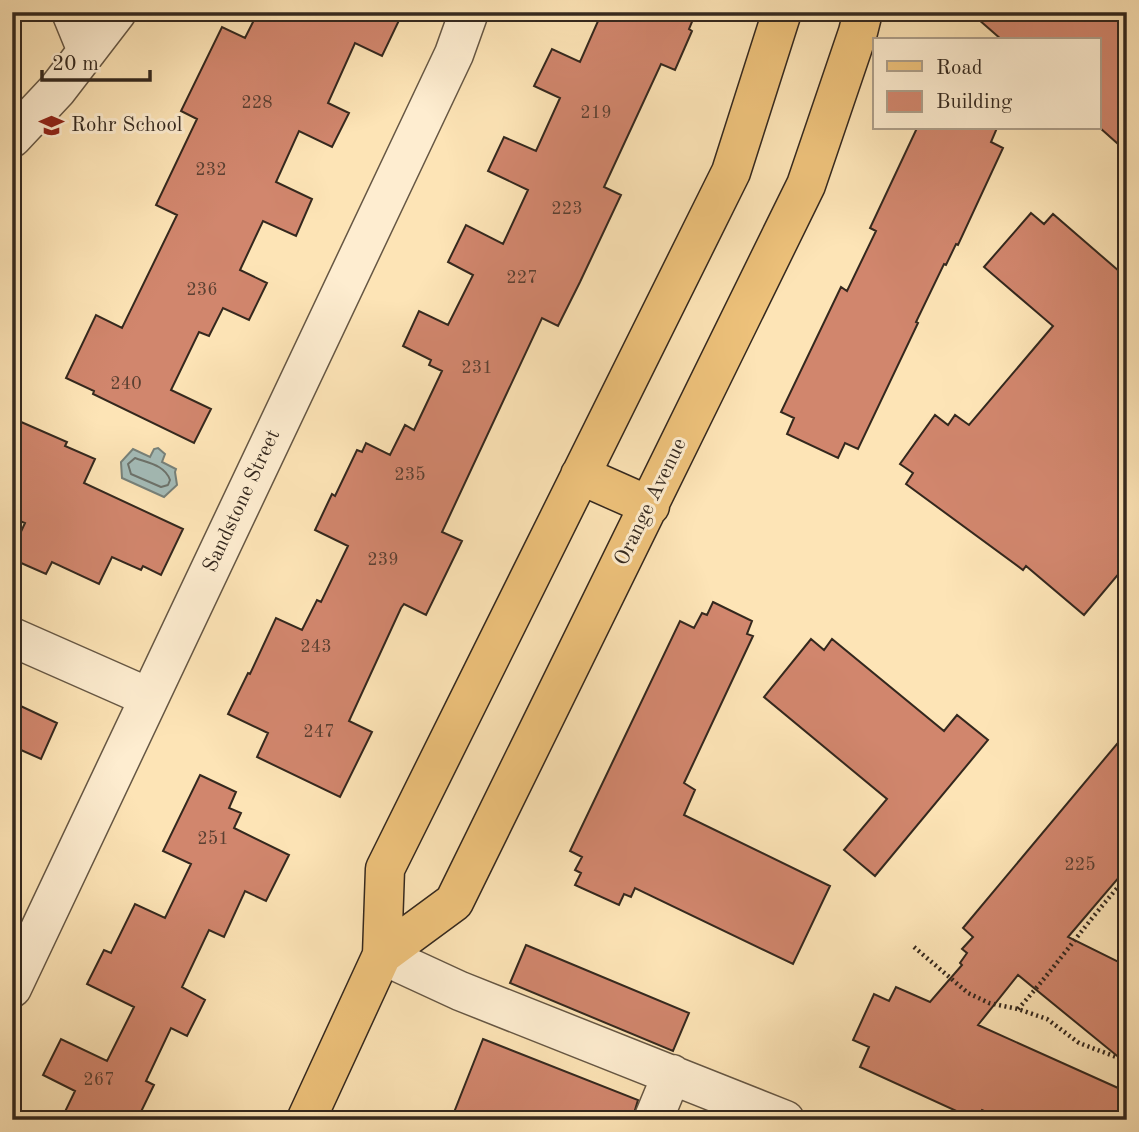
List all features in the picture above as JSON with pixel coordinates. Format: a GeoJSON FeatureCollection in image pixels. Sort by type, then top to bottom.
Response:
{"type":"FeatureCollection","features":[{"type":"Feature","properties":{"kind":"main road","name":"Orange Avenue"},"geometry":{"type":"LineString","coordinates":[[306,1120],[382,955],[385,869],[731,172],[782,12]]}},
{"type":"Feature","properties":{"kind":"main road","name":"Orange Avenue"},"geometry":{"type":"LineString","coordinates":[[382,955],[454,902],[806,185],[863,12]]}},
{"type":"Feature","properties":{"kind":"main road"},"geometry":{"type":"LineString","coordinates":[[580,475],[650,506]]}},
{"type":"Feature","properties":{"kind":"street"},"geometry":{"type":"LineString","coordinates":[[71,12],[87,51]]}},
{"type":"Feature","properties":{"kind":"street"},"geometry":{"type":"LineString","coordinates":[[12,138],[57,90],[117,12]]}},
{"type":"Feature","properties":{"kind":"street","name":"Sandstone Street"},"geometry":{"type":"LineString","coordinates":[[12,988],[454,54],[469,12]]}},
{"type":"Feature","properties":{"kind":"street"},"geometry":{"type":"LineString","coordinates":[[12,637],[148,697]]}},
{"type":"Feature","properties":{"kind":"street"},"geometry":{"type":"LineString","coordinates":[[382,955],[460,990],[785,1120]]}},
{"type":"Feature","properties":{"kind":"street"},"geometry":{"type":"LineString","coordinates":[[653,1120],[672,1074]]}},
{"type":"Feature","properties":{"kind":"path"},"geometry":{"type":"LineString","coordinates":[[1018,1009],[1041,984],[1093,914],[1127,877]]}},
{"type":"Feature","properties":{"kind":"path"},"geometry":{"type":"LineString","coordinates":[[915,947],[968,993],[989,1003],[1047,1019],[1079,1043],[1127,1061]]}},
{"type":"Feature","properties":{"kind":"water"},"geometry":{"type":"Polygon","coordinates":[[[158,448],[165,454],[162,462],[176,469],[177,485],[164,497],[122,478],[121,462],[133,449],[150,457],[154,449],[158,448]]]}},
{"type":"Feature","properties":{"kind":"building"},"geometry":{"type":"Polygon","coordinates":[[[258,12],[403,12],[382,56],[355,43],[328,103],[349,113],[332,147],[299,131],[276,182],[312,199],[296,236],[263,221],[240,270],[267,283],[249,320],[223,308],[209,336],[199,332],[171,390],[211,409],[194,443],[66,378],[96,315],[122,328],[177,215],[156,205],[197,119],[181,111],[222,27],[245,38],[258,12]]]}},
{"type":"Feature","properties":{"kind":"building"},"geometry":{"type":"Polygon","coordinates":[[[602,12],[696,12],[689,29],[692,31],[675,70],[661,64],[604,187],[621,195],[580,282],[558,326],[542,318],[442,532],[462,541],[426,615],[404,604],[401,608],[349,721],[372,732],[340,797],[257,757],[268,733],[228,714],[276,618],[302,630],[317,600],[321,602],[348,546],[315,530],[357,450],[362,452],[366,443],[390,455],[405,425],[414,430],[442,371],[429,365],[431,360],[403,346],[419,311],[448,325],[473,275],[448,262],[466,225],[503,244],[528,190],[488,171],[504,137],[536,151],[560,98],[534,86],[552,49],[580,62],[602,12]]]}},
{"type":"Feature","properties":{"kind":"building"},"geometry":{"type":"Polygon","coordinates":[[[970,12],[1108,12],[1127,29],[1127,152],[1100,128],[1100,38],[1000,38],[970,12]]]}},
{"type":"Feature","properties":{"kind":"building"},"geometry":{"type":"Polygon","coordinates":[[[916,130],[996,130],[991,142],[1003,148],[958,245],[956,244],[946,265],[944,264],[858,449],[845,443],[838,458],[787,434],[794,418],[781,412],[841,287],[847,291],[876,231],[870,228],[916,130]]]}},
{"type":"Feature","properties":{"kind":"building"},"geometry":{"type":"Polygon","coordinates":[[[1031,213],[1044,224],[1053,214],[1127,278],[1127,564],[1084,615],[1026,566],[1023,570],[906,484],[913,473],[900,464],[935,415],[948,425],[955,415],[969,425],[1053,326],[984,267],[1031,213]]]}},
{"type":"Feature","properties":{"kind":"building"},"geometry":{"type":"Polygon","coordinates":[[[12,418],[67,442],[65,446],[95,459],[84,483],[183,529],[161,575],[143,566],[141,570],[112,557],[99,584],[52,562],[46,574],[12,559],[12,551],[25,523],[12,518],[12,418]]]}},
{"type":"Feature","properties":{"kind":"building"},"geometry":{"type":"Polygon","coordinates":[[[713,602],[752,621],[747,634],[753,636],[684,783],[695,790],[684,815],[830,886],[793,964],[635,888],[631,897],[624,894],[619,905],[575,885],[581,873],[575,870],[582,857],[570,851],[680,621],[694,628],[702,613],[707,615],[713,602]]]}},
{"type":"Feature","properties":{"kind":"building"},"geometry":{"type":"Polygon","coordinates":[[[811,639],[824,650],[832,639],[944,731],[957,715],[988,740],[875,876],[844,850],[887,799],[764,697],[811,639]]]}},
{"type":"Feature","properties":{"kind":"building"},"geometry":{"type":"Polygon","coordinates":[[[12,702],[57,723],[41,759],[12,746],[12,702]]]}},
{"type":"Feature","properties":{"kind":"building"},"geometry":{"type":"Polygon","coordinates":[[[1127,732],[1127,868],[1068,937],[1127,966],[1127,1064],[1018,975],[978,1025],[1127,1092],[1127,1120],[1004,1120],[982,1110],[976,1120],[860,1067],[869,1047],[853,1040],[874,994],[889,1001],[896,987],[930,1002],[962,965],[960,963],[967,953],[962,949],[973,937],[963,928],[1127,732]]]}},
{"type":"Feature","properties":{"kind":"building"},"geometry":{"type":"Polygon","coordinates":[[[200,775],[236,792],[229,808],[241,813],[234,828],[289,855],[266,901],[245,891],[224,937],[209,930],[182,987],[205,1000],[187,1036],[171,1028],[146,1081],[154,1085],[137,1120],[61,1120],[75,1091],[43,1075],[61,1039],[107,1061],[134,1007],[87,984],[104,950],[111,953],[135,904],[165,918],[191,864],[163,851],[200,775]]]}},
{"type":"Feature","properties":{"kind":"building"},"geometry":{"type":"Polygon","coordinates":[[[526,945],[689,1013],[673,1051],[510,983],[526,945]]]}},
{"type":"Feature","properties":{"kind":"building"},"geometry":{"type":"Polygon","coordinates":[[[483,1039],[638,1100],[632,1120],[451,1120],[483,1039]]]}},
{"type":"Feature","properties":{"kind":"place","name":"Rohr School"},"geometry":{"type":"Point","coordinates":[51,125]}}]}
